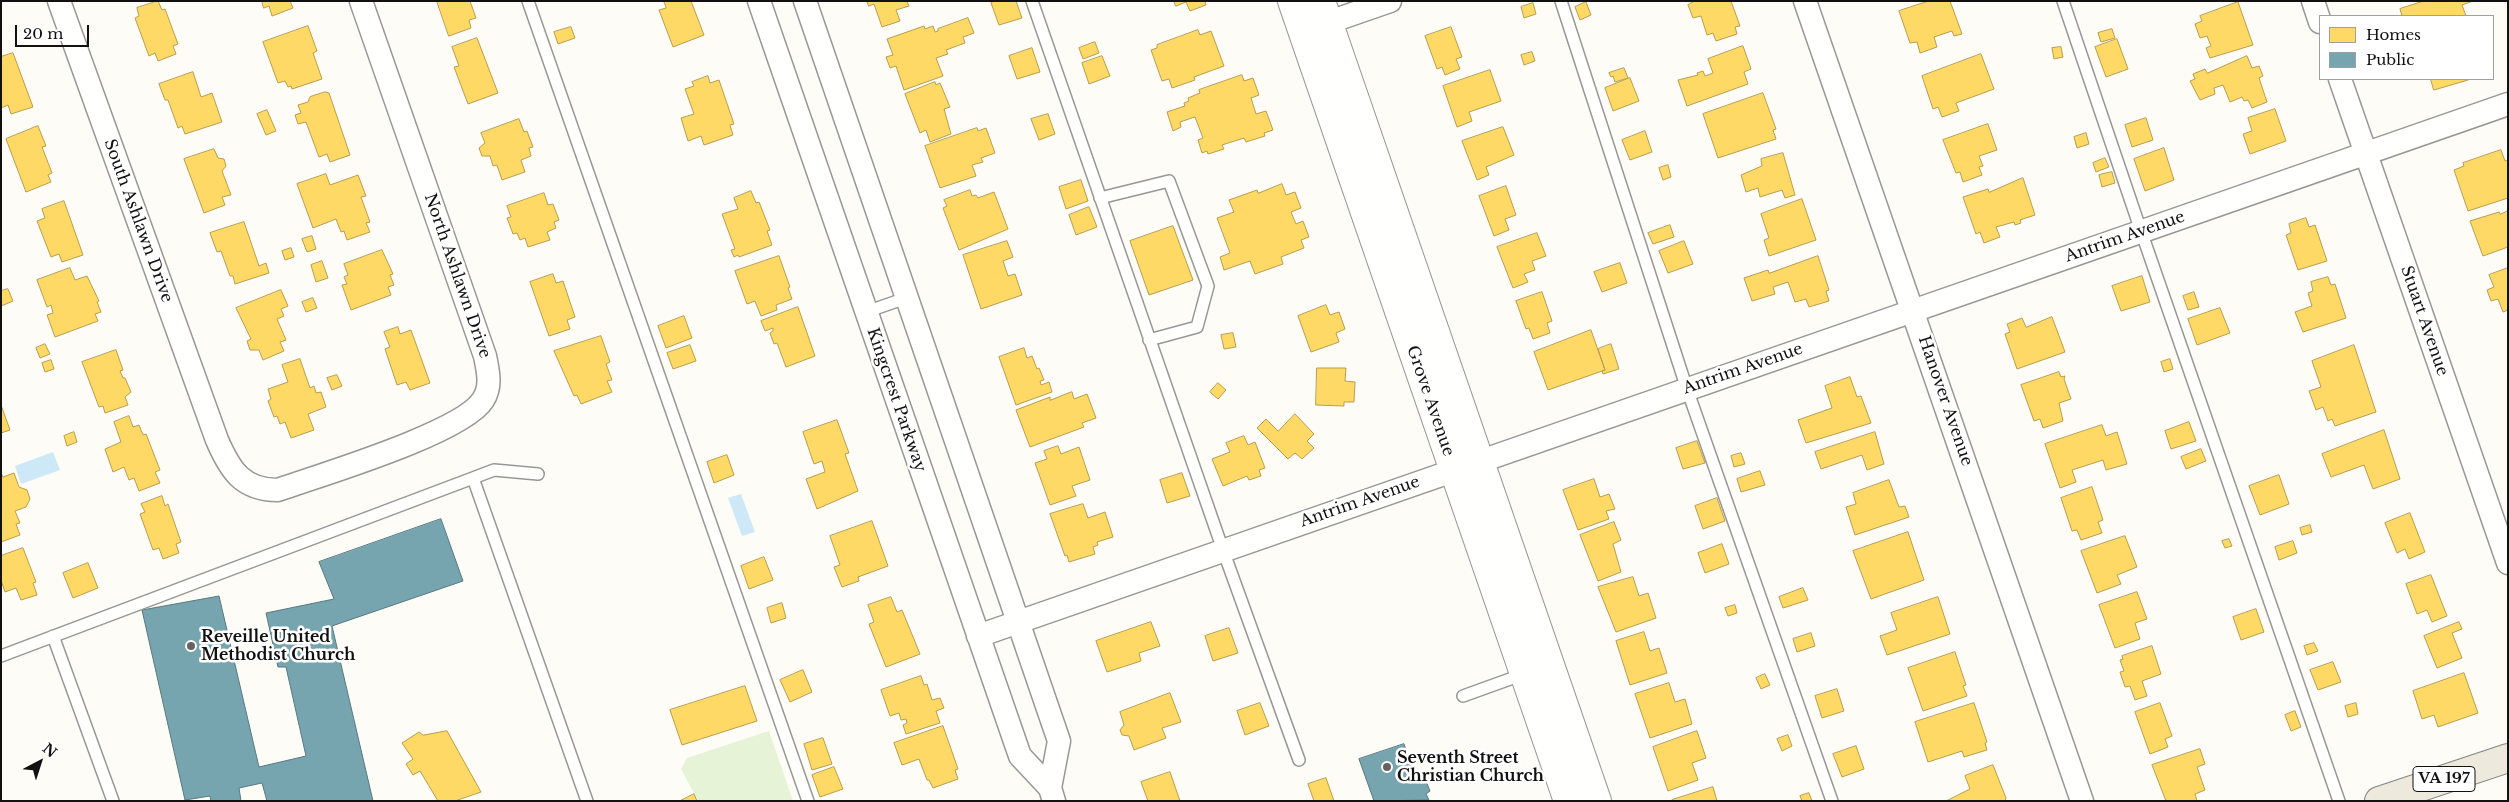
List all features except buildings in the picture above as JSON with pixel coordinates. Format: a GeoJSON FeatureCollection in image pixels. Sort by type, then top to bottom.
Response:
{"type":"FeatureCollection","features":[{"type":"Feature","properties":{"kind":"main road","name":"VA 197"},"geometry":{"type":"LineString","coordinates":[[2379,801],[2508,758]]}},
{"type":"Feature","properties":{"kind":"street","name":"South Ashlawn Drive"},"geometry":{"type":"LineString","coordinates":[[59,1],[217,440]]}},
{"type":"Feature","properties":{"kind":"street","name":"North Ashlawn Drive"},"geometry":{"type":"LineString","coordinates":[[217,440],[228,467],[239,477],[263,490],[278,490],[429,435],[473,411],[483,400],[488,389],[489,376],[485,356],[360,1]]}},
{"type":"Feature","properties":{"kind":"street","name":"Kingcrest Parkway"},"geometry":{"type":"LineString","coordinates":[[759,1],[1020,756],[1052,794]]}},
{"type":"Feature","properties":{"kind":"street","name":"Kingcrest Parkway"},"geometry":{"type":"LineString","coordinates":[[805,1],[1059,741],[1052,794]]}},
{"type":"Feature","properties":{"kind":"street","name":"Grove Avenue"},"geometry":{"type":"LineString","coordinates":[[1292,1],[1568,801]]}},
{"type":"Feature","properties":{"kind":"street"},"geometry":{"type":"LineString","coordinates":[[1302,31],[1325,12],[1390,1]]}},
{"type":"Feature","properties":{"kind":"street","name":"Hanover Avenue"},"geometry":{"type":"LineString","coordinates":[[1805,1],[1914,310],[2082,801]]}},
{"type":"Feature","properties":{"kind":"street"},"geometry":{"type":"LineString","coordinates":[[2313,1],[2319,19]]}},
{"type":"Feature","properties":{"kind":"street","name":"Grove Avenue"},"geometry":{"type":"LineString","coordinates":[[1325,12],[1597,801]]}},
{"type":"Feature","properties":{"kind":"street","name":"Stuart Avenue"},"geometry":{"type":"LineString","coordinates":[[2340,80],[2508,563]]}},
{"type":"Feature","properties":{"kind":"street","name":"Antrim Avenue"},"geometry":{"type":"LineString","coordinates":[[978,636],[2508,104]]}},
{"type":"Feature","properties":{"kind":"lane"},"geometry":{"type":"LineString","coordinates":[[528,1],[808,801]]}},
{"type":"Feature","properties":{"kind":"lane"},"geometry":{"type":"LineString","coordinates":[[1032,1],[1222,550],[1299,760]]}},
{"type":"Feature","properties":{"kind":"lane"},"geometry":{"type":"LineString","coordinates":[[1561,1],[1687,389],[1832,801]]}},
{"type":"Feature","properties":{"kind":"lane"},"geometry":{"type":"LineString","coordinates":[[2064,1],[2141,231],[2339,801]]}},
{"type":"Feature","properties":{"kind":"lane"},"geometry":{"type":"LineString","coordinates":[[1100,198],[1169,181],[1208,286],[1198,327],[1149,340]]}},
{"type":"Feature","properties":{"kind":"lane"},"geometry":{"type":"LineString","coordinates":[[866,312],[906,298]]}},
{"type":"Feature","properties":{"kind":"lane"},"geometry":{"type":"LineString","coordinates":[[1,656],[494,470],[538,474]]}},
{"type":"Feature","properties":{"kind":"lane"},"geometry":{"type":"LineString","coordinates":[[473,478],[587,801]]}},
{"type":"Feature","properties":{"kind":"lane"},"geometry":{"type":"LineString","coordinates":[[53,636],[113,801]]}},
{"type":"Feature","properties":{"kind":"lane"},"geometry":{"type":"LineString","coordinates":[[1463,696],[1524,674]]}},
{"type":"Feature","properties":{"kind":"green space"},"geometry":{"type":"Polygon","coordinates":[[[769,731],[793,801],[698,801],[681,769],[687,758],[769,731]]]}},
{"type":"Feature","properties":{"kind":"water"},"geometry":{"type":"Polygon","coordinates":[[[53,452],[60,470],[21,484],[15,466],[53,452]]]}},
{"type":"Feature","properties":{"kind":"water"},"geometry":{"type":"Polygon","coordinates":[[[741,494],[755,532],[742,536],[728,498],[741,494]]]}},
{"type":"Feature","properties":{"kind":"place","name":"Reveille United Methodist Church"},"geometry":{"type":"Point","coordinates":[191,646]}},
{"type":"Feature","properties":{"kind":"place","name":"Seventh Street Christian Church"},"geometry":{"type":"Point","coordinates":[1387,767]}}]}
